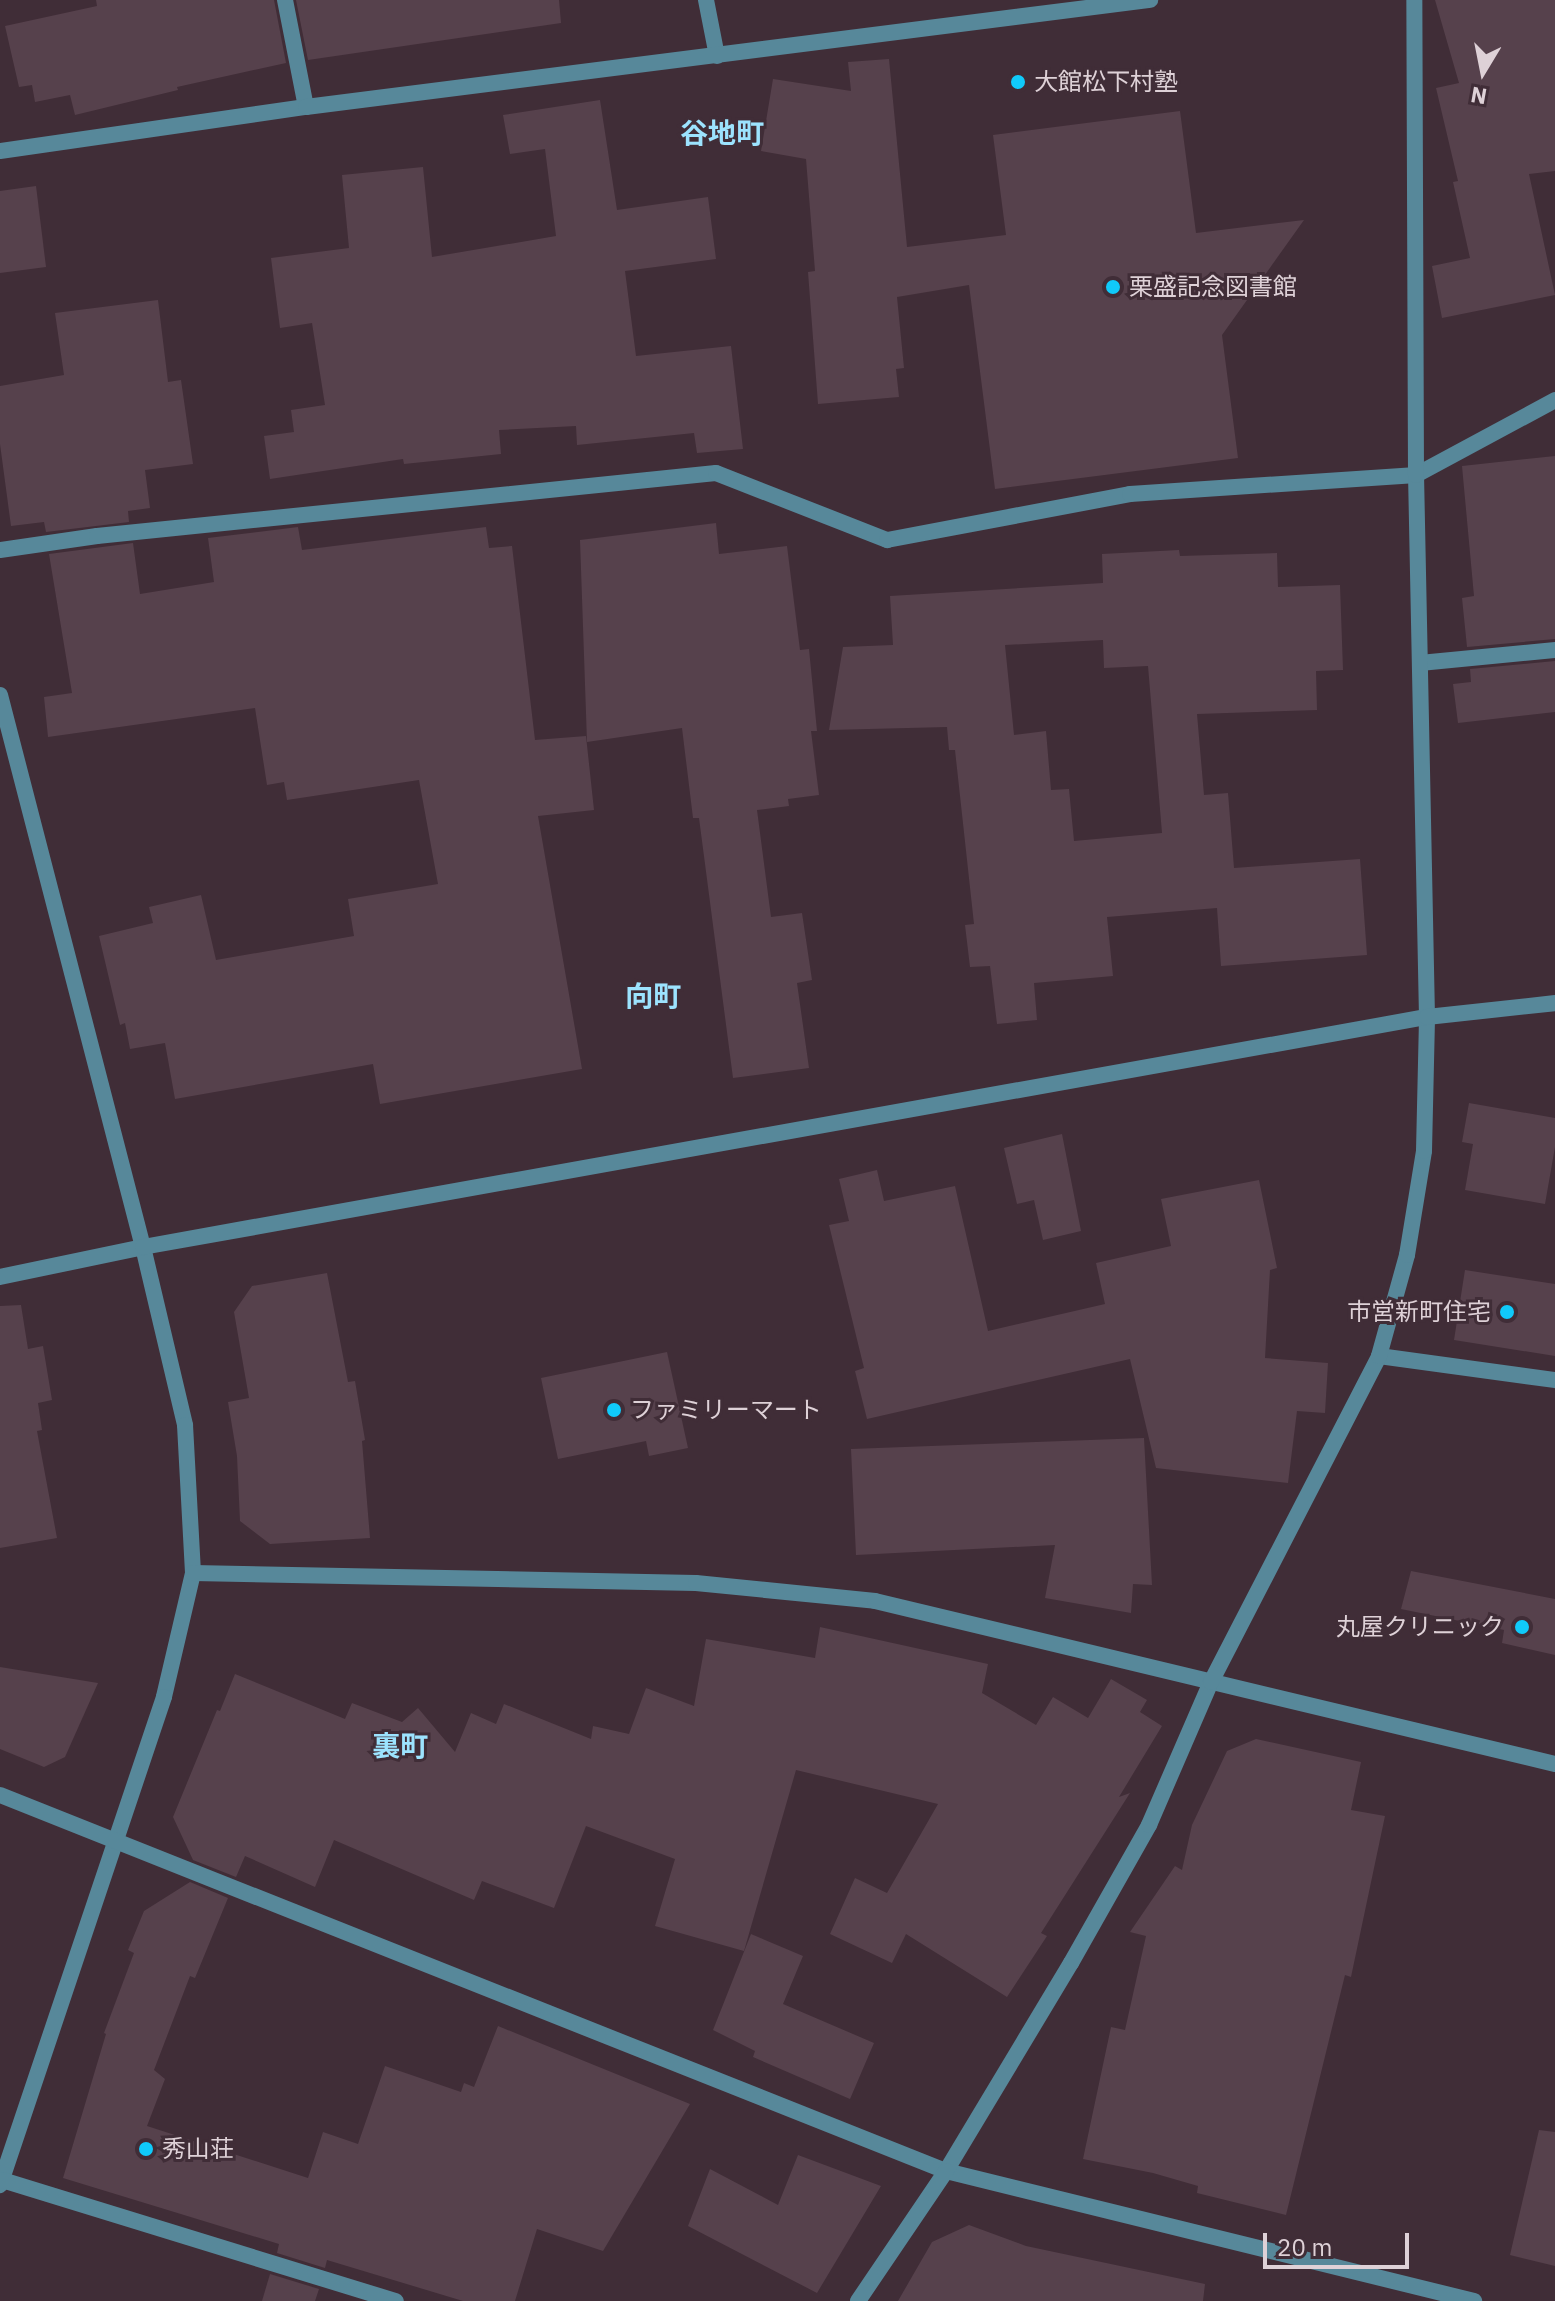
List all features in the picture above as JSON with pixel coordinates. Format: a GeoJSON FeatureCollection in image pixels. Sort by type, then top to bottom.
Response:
{"type":"FeatureCollection","features":[{"type":"Feature","properties":{"kind":"street"},"geometry":{"type":"LineString","coordinates":[[285,0],[306,107]]}},
{"type":"Feature","properties":{"kind":"street"},"geometry":{"type":"LineString","coordinates":[[706,0],[717,56]]}},
{"type":"Feature","properties":{"kind":"street"},"geometry":{"type":"LineString","coordinates":[[0,151],[306,107],[1150,0]]}},
{"type":"Feature","properties":{"kind":"street"},"geometry":{"type":"LineString","coordinates":[[858,2301],[946,2171],[1071,1963],[1149,1825],[1211,1682],[1379,1356],[1407,1255],[1424,1151],[1427,1017],[1416,475],[1414,0]]}},
{"type":"Feature","properties":{"kind":"street"},"geometry":{"type":"LineString","coordinates":[[0,550],[97,536],[716,473],[887,540],[1130,494],[1416,475],[1555,400]]}},
{"type":"Feature","properties":{"kind":"street"},"geometry":{"type":"LineString","coordinates":[[1420,663],[1555,650]]}},
{"type":"Feature","properties":{"kind":"street"},"geometry":{"type":"LineString","coordinates":[[0,695],[143,1247],[185,1425],[193,1573],[164,1697],[118,1842],[1,2182],[396,2301]]}},
{"type":"Feature","properties":{"kind":"street"},"geometry":{"type":"LineString","coordinates":[[0,1277],[143,1247],[1427,1017],[1555,1003]]}},
{"type":"Feature","properties":{"kind":"street"},"geometry":{"type":"LineString","coordinates":[[1379,1356],[1555,1380]]}},
{"type":"Feature","properties":{"kind":"street"},"geometry":{"type":"LineString","coordinates":[[193,1573],[696,1583],[875,1601],[1555,1764]]}},
{"type":"Feature","properties":{"kind":"street"},"geometry":{"type":"LineString","coordinates":[[0,1795],[946,2171],[1474,2301]]}},
{"type":"Feature","properties":{"kind":"building"},"geometry":{"type":"Polygon","coordinates":[[[96,0],[274,0],[286,63],[177,87],[178,90],[75,115],[70,95],[35,102],[32,85],[19,87],[5,26],[97,6],[96,0]]]}},
{"type":"Feature","properties":{"kind":"building"},"geometry":{"type":"Polygon","coordinates":[[[296,0],[559,0],[561,23],[308,60],[296,0]]]}},
{"type":"Feature","properties":{"kind":"building"},"geometry":{"type":"Polygon","coordinates":[[[1435,0],[1555,0],[1555,171],[1529,174],[1555,295],[1442,318],[1432,266],[1470,258],[1453,182],[1458,181],[1436,88],[1459,83],[1435,0]]]}},
{"type":"Feature","properties":{"kind":"building","name":"栗盛記念図書館"},"geometry":{"type":"Polygon","coordinates":[[[889,59],[907,247],[1006,235],[993,135],[1180,111],[1196,233],[1304,220],[1222,335],[1238,458],[995,489],[969,285],[897,297],[904,368],[896,369],[899,397],[818,404],[808,272],[815,271],[806,159],[761,151],[773,79],[851,91],[848,62],[889,59]]]}},
{"type":"Feature","properties":{"kind":"building"},"geometry":{"type":"Polygon","coordinates":[[[600,100],[617,210],[708,197],[716,259],[625,271],[636,356],[731,346],[743,449],[697,453],[694,433],[577,445],[576,426],[499,430],[501,454],[404,464],[403,459],[270,479],[264,436],[294,432],[291,410],[325,405],[312,323],[280,328],[271,258],[349,248],[342,175],[423,167],[432,257],[556,236],[545,149],[510,154],[503,115],[600,100]]]}},
{"type":"Feature","properties":{"kind":"building"},"geometry":{"type":"Polygon","coordinates":[[[36,186],[46,267],[0,273],[0,191],[36,186]]]}},
{"type":"Feature","properties":{"kind":"building"},"geometry":{"type":"Polygon","coordinates":[[[158,300],[168,382],[181,380],[193,464],[145,470],[150,508],[128,511],[129,522],[46,532],[44,522],[11,526],[0,444],[0,386],[64,375],[55,313],[158,300]]]}},
{"type":"Feature","properties":{"kind":"building"},"geometry":{"type":"Polygon","coordinates":[[[1555,456],[1555,639],[1467,647],[1462,598],[1474,596],[1462,466],[1555,456]]]}},
{"type":"Feature","properties":{"kind":"building"},"geometry":{"type":"Polygon","coordinates":[[[716,523],[719,554],[787,546],[800,650],[809,649],[817,731],[811,731],[819,795],[788,799],[789,806],[757,810],[771,917],[802,913],[812,980],[797,983],[809,1068],[733,1078],[699,818],[693,818],[682,728],[587,742],[580,540],[716,523]]]}},
{"type":"Feature","properties":{"kind":"building"},"geometry":{"type":"Polygon","coordinates":[[[298,527],[302,550],[486,527],[489,548],[512,546],[535,740],[586,736],[594,810],[538,816],[582,1069],[380,1104],[373,1064],[175,1099],[165,1043],[130,1049],[125,1023],[120,1025],[99,936],[153,923],[149,907],[201,895],[216,960],[354,936],[348,899],[438,884],[419,780],[287,800],[284,782],[267,785],[255,708],[48,737],[44,697],[72,693],[49,554],[133,543],[140,594],[214,582],[208,538],[298,527]]]}},
{"type":"Feature","properties":{"kind":"building"},"geometry":{"type":"Polygon","coordinates":[[[1179,550],[1180,556],[1277,553],[1278,587],[1340,585],[1343,670],[1316,671],[1317,710],[1197,714],[1204,795],[1228,793],[1234,868],[1360,859],[1367,955],[1221,966],[1217,908],[1107,917],[1113,976],[1034,983],[1037,1020],[997,1024],[990,966],[970,967],[965,925],[974,924],[955,750],[949,750],[947,727],[829,730],[843,647],[893,645],[890,596],[1103,583],[1102,554],[1179,550]],[[1103,640],[1005,645],[1014,735],[1046,731],[1051,790],[1069,789],[1074,841],[1162,833],[1148,666],[1104,668],[1103,640]]]}},
{"type":"Feature","properties":{"kind":"building"},"geometry":{"type":"Polygon","coordinates":[[[1555,661],[1555,712],[1458,723],[1453,684],[1471,682],[1470,669],[1555,661]]]}},
{"type":"Feature","properties":{"kind":"building"},"geometry":{"type":"Polygon","coordinates":[[[1469,1103],[1555,1118],[1555,1147],[1545,1204],[1465,1190],[1473,1144],[1462,1142],[1469,1103]]]}},
{"type":"Feature","properties":{"kind":"building"},"geometry":{"type":"Polygon","coordinates":[[[1062,1134],[1081,1231],[1043,1240],[1034,1200],[1017,1204],[1004,1148],[1062,1134]]]}},
{"type":"Feature","properties":{"kind":"building"},"geometry":{"type":"Polygon","coordinates":[[[877,1170],[884,1201],[955,1186],[988,1331],[1105,1304],[1096,1263],[1171,1246],[1161,1199],[1259,1180],[1277,1268],[1270,1270],[1265,1358],[1328,1363],[1325,1413],[1297,1411],[1288,1483],[1156,1468],[1130,1359],[867,1419],[855,1371],[864,1368],[829,1225],[849,1221],[839,1179],[877,1170]]]}},
{"type":"Feature","properties":{"kind":"building","name":"市営新町住宅"},"geometry":{"type":"Polygon","coordinates":[[[1465,1270],[1555,1284],[1555,1356],[1454,1340],[1465,1270]]]}},
{"type":"Feature","properties":{"kind":"building"},"geometry":{"type":"Polygon","coordinates":[[[327,1273],[348,1382],[355,1381],[365,1440],[362,1441],[370,1538],[270,1544],[240,1521],[237,1456],[228,1402],[249,1398],[234,1312],[252,1286],[327,1273]]]}},
{"type":"Feature","properties":{"kind":"building"},"geometry":{"type":"Polygon","coordinates":[[[21,1305],[28,1349],[43,1346],[52,1400],[38,1403],[42,1430],[37,1431],[57,1538],[0,1548],[0,1306],[21,1305]]]}},
{"type":"Feature","properties":{"kind":"building","name":"ファミリーマート"},"geometry":{"type":"Polygon","coordinates":[[[667,1352],[688,1448],[649,1456],[646,1441],[558,1459],[541,1378],[667,1352]]]}},
{"type":"Feature","properties":{"kind":"building"},"geometry":{"type":"Polygon","coordinates":[[[1144,1438],[1152,1585],[1133,1584],[1131,1613],[1045,1598],[1055,1545],[856,1555],[851,1449],[1144,1438]]]}},
{"type":"Feature","properties":{"kind":"building"},"geometry":{"type":"Polygon","coordinates":[[[1411,1571],[1555,1599],[1555,1655],[1502,1643],[1504,1630],[1401,1609],[1411,1571]]]}},
{"type":"Feature","properties":{"kind":"building"},"geometry":{"type":"Polygon","coordinates":[[[820,1627],[988,1664],[982,1693],[1036,1725],[1053,1697],[1088,1718],[1111,1679],[1147,1700],[1140,1712],[1162,1726],[1119,1797],[1130,1793],[1041,1933],[1047,1936],[1007,1997],[906,1934],[892,1963],[830,1934],[855,1878],[887,1893],[938,1804],[796,1770],[744,1951],[655,1926],[675,1859],[586,1826],[554,1908],[482,1881],[474,1900],[334,1840],[315,1887],[245,1856],[236,1877],[193,1860],[173,1817],[235,1674],[345,1719],[352,1703],[402,1722],[418,1708],[455,1752],[471,1713],[496,1724],[504,1704],[591,1739],[593,1726],[629,1734],[646,1688],[694,1706],[706,1639],[815,1658],[820,1627]]]}},
{"type":"Feature","properties":{"kind":"building"},"geometry":{"type":"Polygon","coordinates":[[[0,1667],[98,1683],[65,1757],[44,1767],[0,1749],[0,1667]]]}},
{"type":"Feature","properties":{"kind":"building"},"geometry":{"type":"Polygon","coordinates":[[[1256,1739],[1361,1762],[1351,1810],[1385,1816],[1351,1977],[1345,1975],[1286,2215],[1197,2193],[1198,2186],[1153,2173],[1083,2159],[1111,2027],[1125,2030],[1146,1936],[1130,1932],[1175,1866],[1182,1870],[1192,1825],[1227,1751],[1256,1739]]]}},
{"type":"Feature","properties":{"kind":"building"},"geometry":{"type":"Polygon","coordinates":[[[190,1882],[228,1898],[195,1978],[190,1976],[154,2070],[165,2079],[147,2126],[308,2178],[323,2132],[358,2144],[385,2066],[461,2092],[464,2083],[474,2087],[498,2026],[690,2104],[603,2251],[537,2229],[515,2301],[463,2301],[327,2260],[325,2268],[277,2253],[279,2244],[63,2178],[104,2033],[134,1953],[128,1950],[144,1911],[190,1882]]]}},
{"type":"Feature","properties":{"kind":"building"},"geometry":{"type":"Polygon","coordinates":[[[751,1934],[803,1956],[783,2004],[874,2043],[850,2099],[753,2057],[755,2051],[713,2030],[751,1934]]]}},
{"type":"Feature","properties":{"kind":"building"},"geometry":{"type":"Polygon","coordinates":[[[1539,2130],[1555,2132],[1555,2266],[1510,2255],[1539,2130]]]}},
{"type":"Feature","properties":{"kind":"building"},"geometry":{"type":"Polygon","coordinates":[[[798,2155],[881,2186],[817,2293],[688,2226],[710,2169],[778,2205],[798,2155]]]}},
{"type":"Feature","properties":{"kind":"building"},"geometry":{"type":"Polygon","coordinates":[[[969,2225],[1026,2246],[1205,2284],[1203,2301],[898,2301],[932,2242],[969,2225]]]}},
{"type":"Feature","properties":{"kind":"building"},"geometry":{"type":"Polygon","coordinates":[[[270,2274],[319,2289],[315,2301],[262,2301],[270,2274]]]}},
{"type":"Feature","properties":{"kind":"place","name":"大館松下村塾"},"geometry":{"type":"Point","coordinates":[1018,82]}},
{"type":"Feature","properties":{"kind":"place","name":"栗盛記念図書館"},"geometry":{"type":"Point","coordinates":[1113,287]}},
{"type":"Feature","properties":{"kind":"place","name":"市営新町住宅"},"geometry":{"type":"Point","coordinates":[1507,1312]}},
{"type":"Feature","properties":{"kind":"place","name":"ファミリーマート"},"geometry":{"type":"Point","coordinates":[614,1410]}},
{"type":"Feature","properties":{"kind":"place","name":"丸屋クリニック"},"geometry":{"type":"Point","coordinates":[1522,1627]}},
{"type":"Feature","properties":{"kind":"place","name":"秀山荘"},"geometry":{"type":"Point","coordinates":[146,2149]}},
{"type":"Feature","properties":{"kind":"district","name":"谷地町"},"geometry":{"type":"Point","coordinates":[722,133]}},
{"type":"Feature","properties":{"kind":"district","name":"向町"},"geometry":{"type":"Point","coordinates":[653,996]}},
{"type":"Feature","properties":{"kind":"district","name":"裏町"},"geometry":{"type":"Point","coordinates":[400,1746]}}]}
